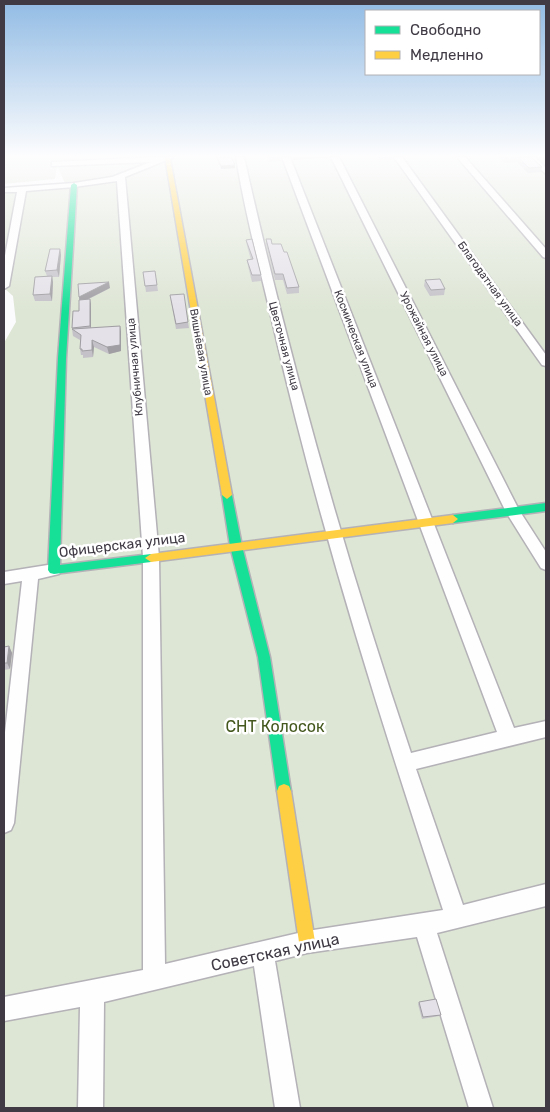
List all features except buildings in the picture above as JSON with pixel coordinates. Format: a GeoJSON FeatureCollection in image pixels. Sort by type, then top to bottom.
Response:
{"type":"FeatureCollection","features":[{"type":"Feature","properties":{"kind":"street"},"geometry":{"type":"LineString","coordinates":[[4,286],[18,209]]}},
{"type":"Feature","properties":{"kind":"street","name":"Офицерская улица"},"geometry":{"type":"LineString","coordinates":[[72,209],[62,358],[54,570],[426,521],[546,508]]}},
{"type":"Feature","properties":{"kind":"street","name":"Клубничная улица"},"geometry":{"type":"LineString","coordinates":[[123,209],[150,557],[154,979]]}},
{"type":"Feature","properties":{"kind":"street","name":"Вишнёвая улица"},"geometry":{"type":"LineString","coordinates":[[176,209],[236,546],[264,657],[307,942]]}},
{"type":"Feature","properties":{"kind":"street","name":"Цветочная улица"},"geometry":{"type":"LineString","coordinates":[[251,209],[265,275],[334,534],[404,763],[456,917]]}},
{"type":"Feature","properties":{"kind":"street","name":"Космическая улица"},"geometry":{"type":"LineString","coordinates":[[306,209],[508,737]]}},
{"type":"Feature","properties":{"kind":"street","name":"Урожайная улица"},"geometry":{"type":"LineString","coordinates":[[361,209],[513,512],[546,564]]}},
{"type":"Feature","properties":{"kind":"street","name":"Благодатная улица"},"geometry":{"type":"LineString","coordinates":[[435,209],[546,363]]}},
{"type":"Feature","properties":{"kind":"street"},"geometry":{"type":"LineString","coordinates":[[506,209],[546,255]]}},
{"type":"Feature","properties":{"kind":"street"},"geometry":{"type":"LineString","coordinates":[[4,578],[54,570]]}},
{"type":"Feature","properties":{"kind":"street"},"geometry":{"type":"LineString","coordinates":[[4,823],[30,574]]}},
{"type":"Feature","properties":{"kind":"street"},"geometry":{"type":"LineString","coordinates":[[404,763],[546,729]]}},
{"type":"Feature","properties":{"kind":"street","name":"Советская улица"},"geometry":{"type":"LineString","coordinates":[[4,1009],[92,994],[307,942],[424,925],[546,895]]}},
{"type":"Feature","properties":{"kind":"street"},"geometry":{"type":"LineString","coordinates":[[424,925],[481,1108]]}},
{"type":"Feature","properties":{"kind":"street"},"geometry":{"type":"LineString","coordinates":[[263,954],[288,1108]]}},
{"type":"Feature","properties":{"kind":"street"},"geometry":{"type":"LineString","coordinates":[[92,994],[92,1108]]}},
{"type":"Feature","properties":{"kind":"green space","name":"СНТ Колосок"},"geometry":{"type":"Polygon","coordinates":[[[4,209],[546,209],[546,1108],[4,1108],[4,343],[16,322],[13,296],[4,288],[4,209]]]}},
{"type":"Feature","properties":{"kind":"traffic: fast"},"geometry":{"type":"LineString","coordinates":[[72,209],[62,358],[54,570],[151,558]]}},
{"type":"Feature","properties":{"kind":"traffic: fast"},"geometry":{"type":"LineString","coordinates":[[227,495],[236,546],[264,657],[284,791]]}},
{"type":"Feature","properties":{"kind":"traffic: fast"},"geometry":{"type":"LineString","coordinates":[[453,519],[546,507]]}},
{"type":"Feature","properties":{"kind":"traffic: slow"},"geometry":{"type":"LineString","coordinates":[[176,209],[227,495]]}},
{"type":"Feature","properties":{"kind":"traffic: slow"},"geometry":{"type":"LineString","coordinates":[[151,558],[453,519]]}},
{"type":"Feature","properties":{"kind":"traffic: slow"},"geometry":{"type":"LineString","coordinates":[[284,791],[307,942]]}}]}
